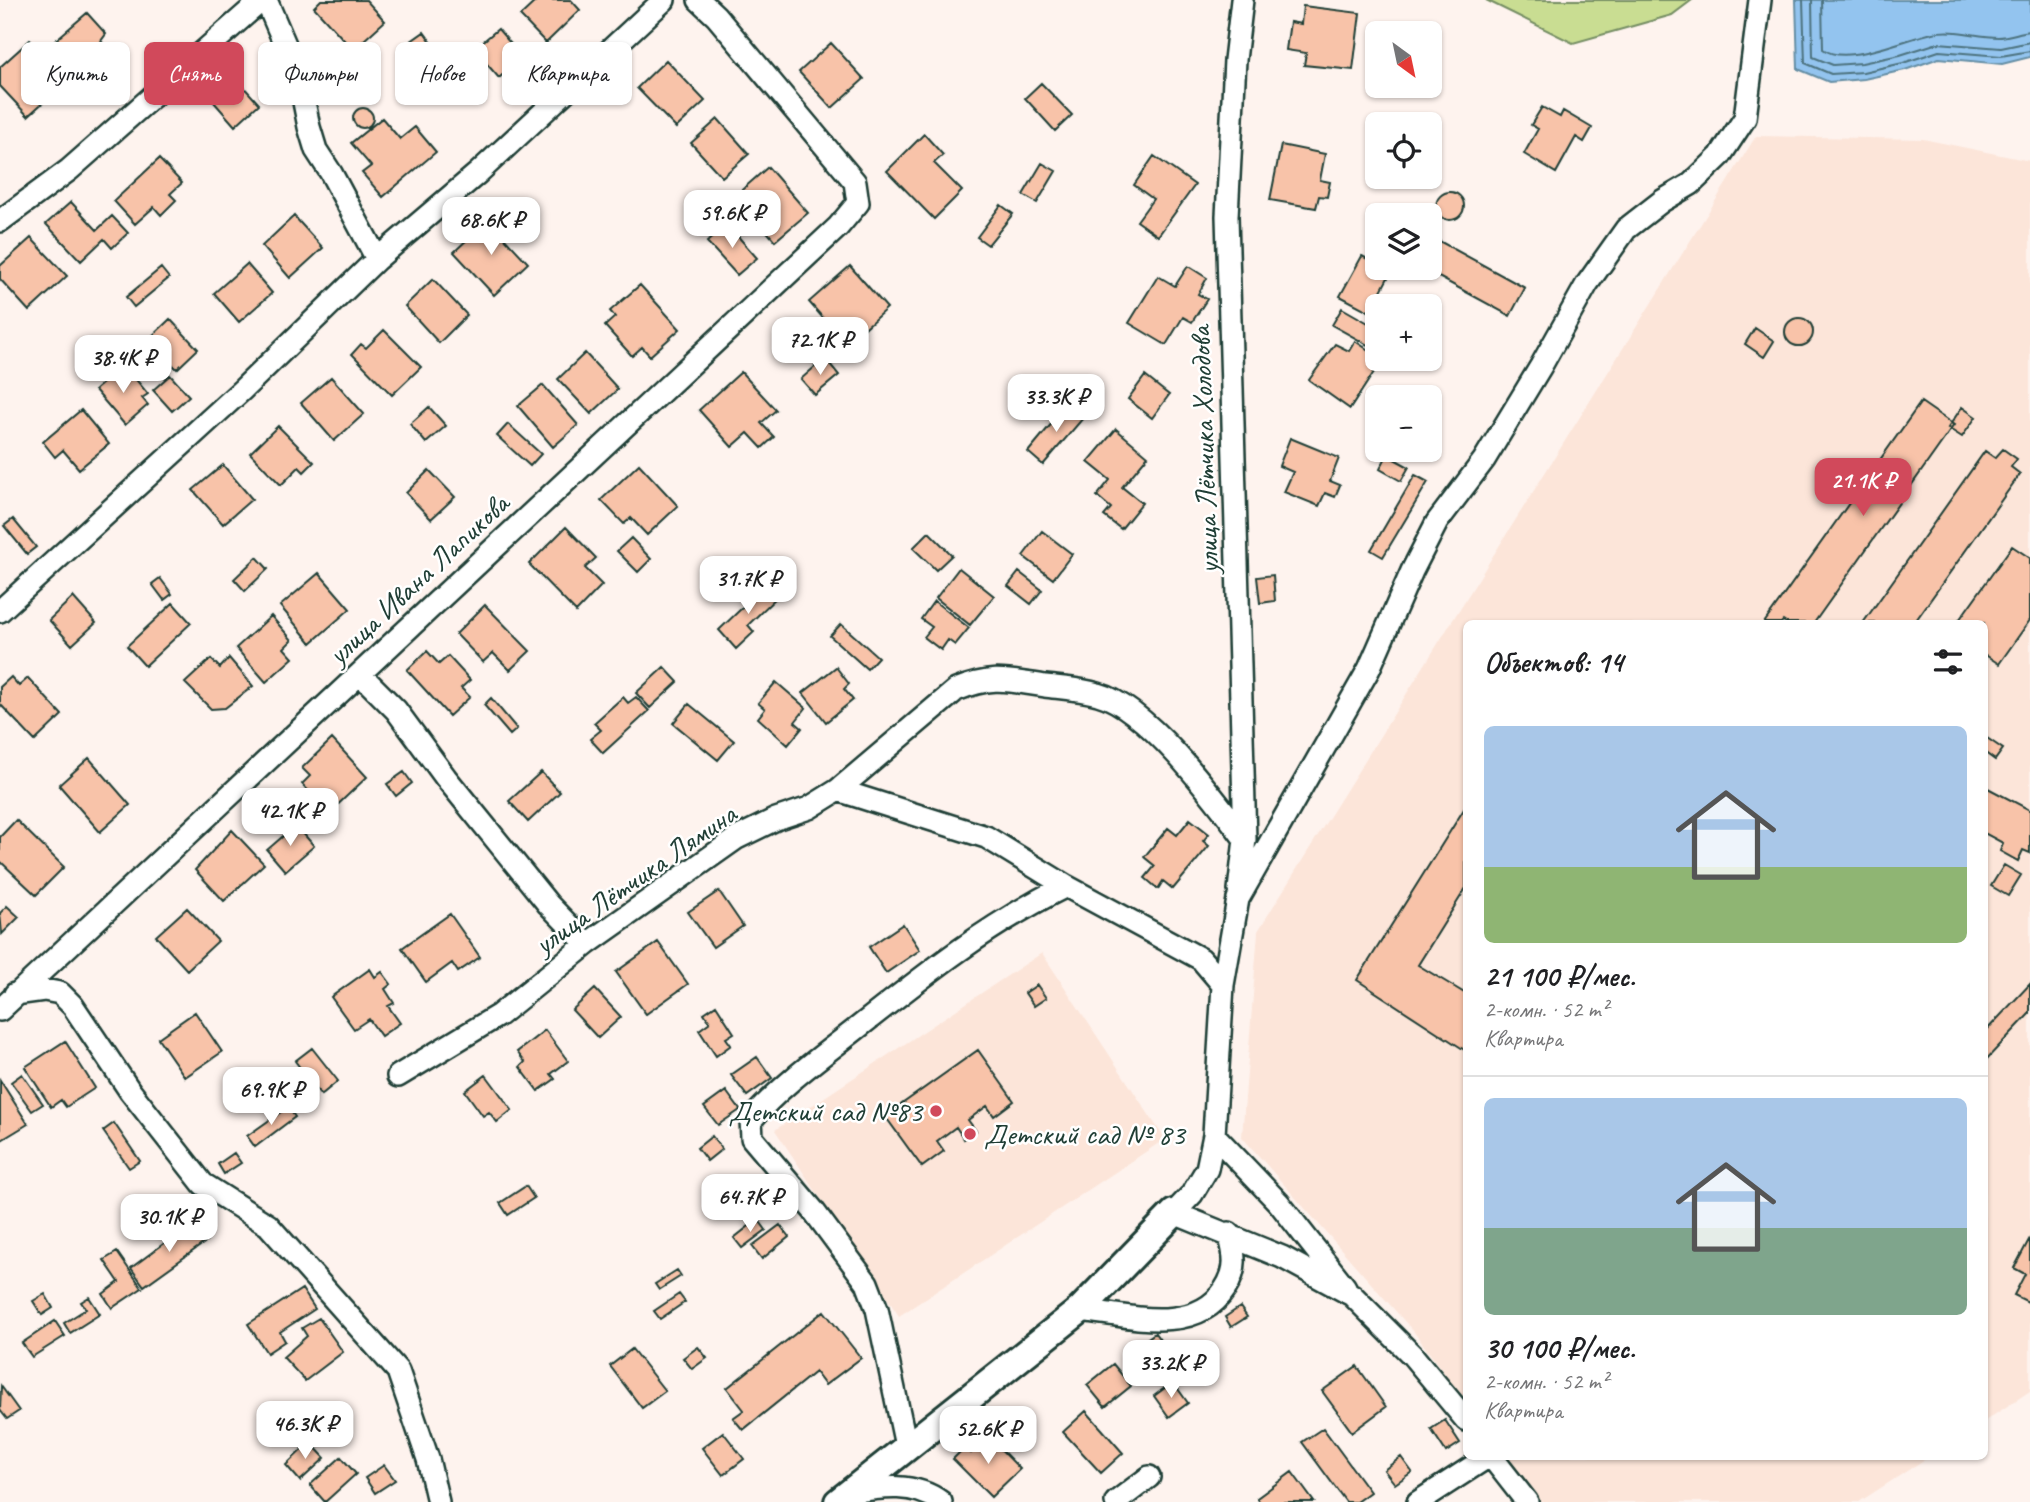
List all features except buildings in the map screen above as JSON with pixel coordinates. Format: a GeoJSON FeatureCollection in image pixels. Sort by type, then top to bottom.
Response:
{"type":"FeatureCollection","features":[{"type":"Feature","properties":{"kind":"street"},"geometry":{"type":"LineString","coordinates":[[0,221],[69,170],[264,0],[299,77],[316,150],[377,259]]}},
{"type":"Feature","properties":{"kind":"street"},"geometry":{"type":"LineString","coordinates":[[0,611],[242,390],[377,259],[478,173],[664,0]]}},
{"type":"Feature","properties":{"kind":"street","name":"улица Ивана Лапикова"},"geometry":{"type":"LineString","coordinates":[[0,1010],[838,227],[858,203],[855,181],[716,16],[699,0]]}},
{"type":"Feature","properties":{"kind":"street","name":"улица Лётчика Холодова"},"geometry":{"type":"LineString","coordinates":[[1174,1213],[1192,1194],[1207,1169],[1214,1135],[1223,985],[1245,839],[1227,216],[1235,60],[1242,0]]}},
{"type":"Feature","properties":{"kind":"street"},"geometry":{"type":"LineString","coordinates":[[1238,899],[1368,670],[1437,522],[1484,460],[1587,285],[1626,229],[1691,184],[1720,156],[1745,118],[1760,0]]}},
{"type":"Feature","properties":{"kind":"street"},"geometry":{"type":"LineString","coordinates":[[360,674],[396,710],[446,778],[541,896],[587,944]]}},
{"type":"Feature","properties":{"kind":"street","name":"улица Лётчика Лямина"},"geometry":{"type":"LineString","coordinates":[[398,1076],[499,1015],[587,944],[737,838],[809,808],[838,790],[956,690],[979,681],[1006,680],[1100,694],[1136,715],[1202,783],[1245,839]]}},
{"type":"Feature","properties":{"kind":"street"},"geometry":{"type":"LineString","coordinates":[[838,790],[986,837],[1066,886],[1201,959],[1223,985]]}},
{"type":"Feature","properties":{"kind":"street"},"geometry":{"type":"LineString","coordinates":[[906,1446],[877,1309],[867,1283],[813,1210],[752,1138],[751,1120],[767,1101],[937,965],[999,921],[1066,886]]}},
{"type":"Feature","properties":{"kind":"street"},"geometry":{"type":"LineString","coordinates":[[71,942],[60,964],[60,976],[73,1006],[130,1091],[203,1184],[268,1225],[398,1371],[428,1459],[438,1502]]}},
{"type":"Feature","properties":{"kind":"street"},"geometry":{"type":"LineString","coordinates":[[15,994],[44,990],[60,993],[73,1006]]}},
{"type":"Feature","properties":{"kind":"street"},"geometry":{"type":"LineString","coordinates":[[1214,1135],[1279,1203],[1352,1295],[1412,1354],[1463,1416]]}},
{"type":"Feature","properties":{"kind":"street"},"geometry":{"type":"LineString","coordinates":[[844,1497],[1080,1310],[1174,1213],[1229,1233],[1282,1257],[1352,1295]]}},
{"type":"Feature","properties":{"kind":"street"},"geometry":{"type":"LineString","coordinates":[[1080,1310],[1172,1320],[1197,1314],[1218,1300],[1233,1277],[1236,1258],[1229,1233]]}},
{"type":"Feature","properties":{"kind":"street"},"geometry":{"type":"LineString","coordinates":[[1418,1502],[1484,1460]]}},
{"type":"Feature","properties":{"kind":"street"},"geometry":{"type":"LineString","coordinates":[[1493,1460],[1527,1502]]}},
{"type":"Feature","properties":{"kind":"street"},"geometry":{"type":"LineString","coordinates":[[1116,1502],[1149,1477]]}},
{"type":"Feature","properties":{"kind":"street"},"geometry":{"type":"LineString","coordinates":[[844,1497],[889,1486],[929,1493],[941,1502]]}},
{"type":"Feature","properties":{"kind":"shaded area"},"geometry":{"type":"Polygon","coordinates":[[[1756,136],[1923,139],[2030,161],[2030,1391],[1988,1419],[1988,620],[1463,620],[1463,1399],[1414,1332],[1242,1137],[1258,931],[1756,136]]]}},
{"type":"Feature","properties":{"kind":"shaded area","name":"Детский сад № 83"},"geometry":{"type":"Polygon","coordinates":[[[1042,953],[1165,1139],[899,1316],[775,1130],[1042,953]]]}},
{"type":"Feature","properties":{"kind":"shaded area"},"geometry":{"type":"Polygon","coordinates":[[[1509,1460],[1924,1460],[1859,1502],[1540,1502],[1509,1460]]]}},
{"type":"Feature","properties":{"kind":"green space"},"geometry":{"type":"Polygon","coordinates":[[[1486,0],[1692,0],[1672,15],[1573,43],[1486,0]]]}},
{"type":"Feature","properties":{"kind":"water"},"geometry":{"type":"Polygon","coordinates":[[[1796,0],[2030,0],[2030,57],[2002,64],[1939,58],[1905,70],[1864,79],[1829,82],[1798,69],[1796,0]]]}},
{"type":"Feature","properties":{"kind":"place","name":"Детский сад №83"},"geometry":{"type":"Point","coordinates":[936,1111]}},
{"type":"Feature","properties":{"kind":"place","name":"Детский сад № 83"},"geometry":{"type":"Point","coordinates":[970,1134]}}]}
